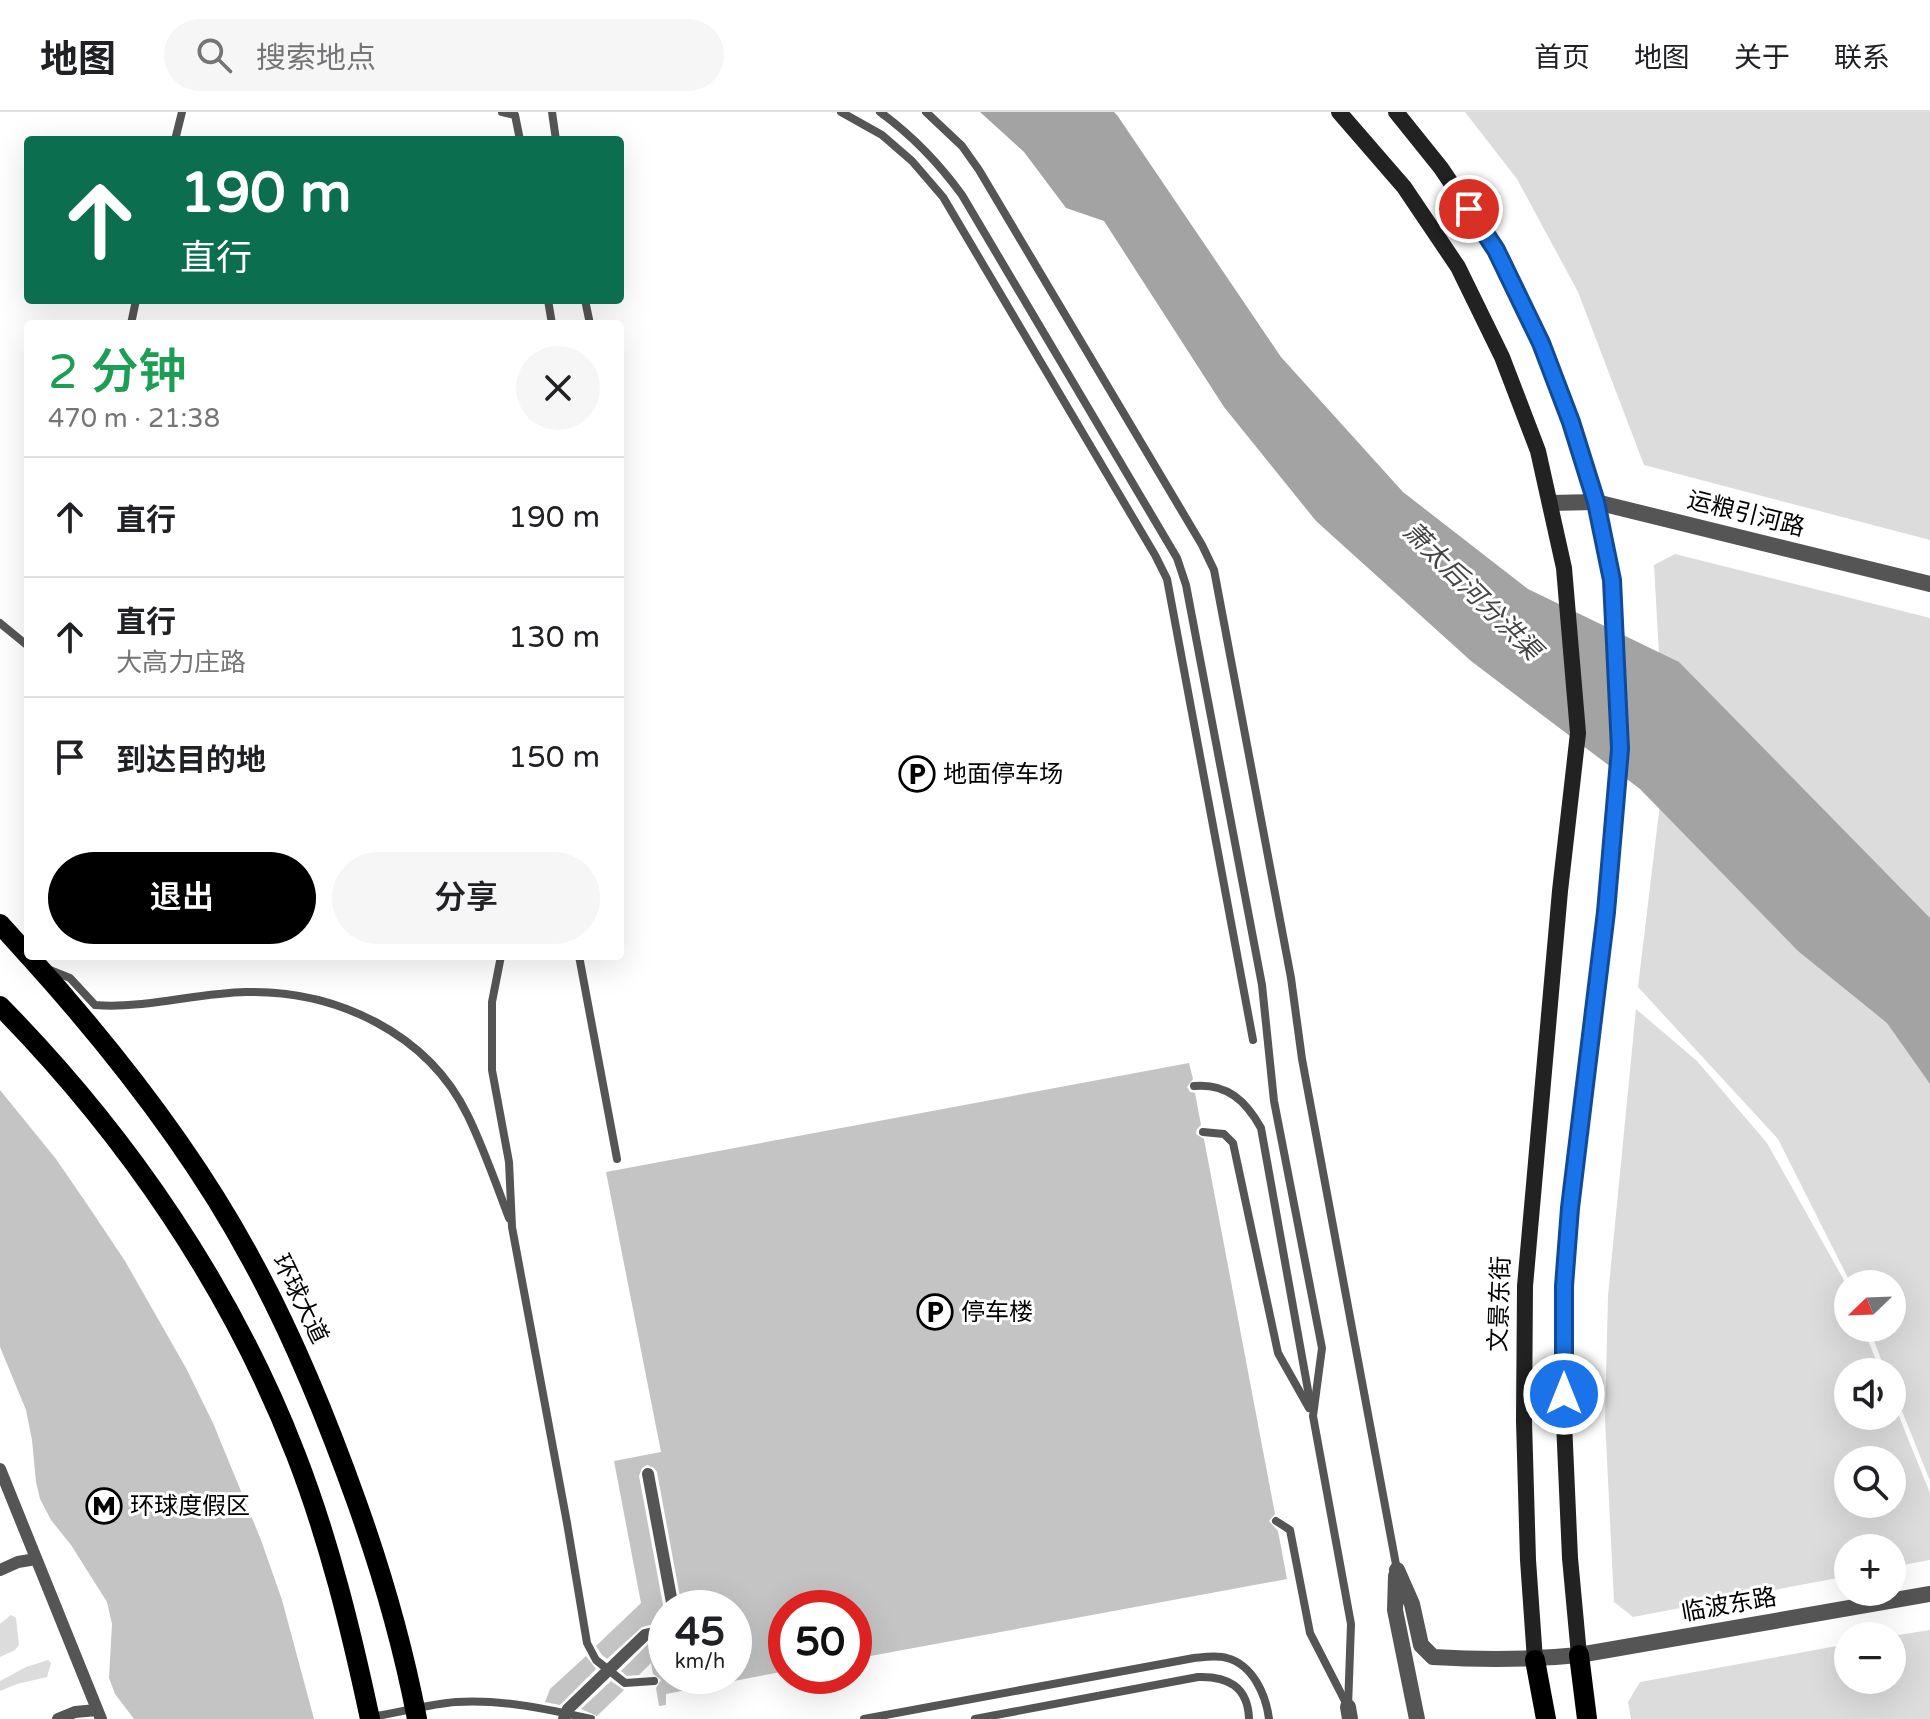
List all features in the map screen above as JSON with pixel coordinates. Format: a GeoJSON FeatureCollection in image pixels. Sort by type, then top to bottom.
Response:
{"type":"FeatureCollection","features":[{"type":"Feature","properties":{"kind":"main road","name":"文景东街"},"geometry":{"type":"LineString","coordinates":[[1339,112],[1404,187],[1458,267],[1502,357],[1538,451],[1564,568],[1578,733],[1560,891],[1525,1286],[1526,1499],[1535,1660],[1546,1719]]}},
{"type":"Feature","properties":{"kind":"main road"},"geometry":{"type":"LineString","coordinates":[[1396,112],[1441,168],[1496,250],[1541,343],[1571,422],[1596,502],[1612,580],[1620,749],[1606,912],[1570,1208],[1564,1286],[1564,1422],[1570,1558],[1587,1719]]}},
{"type":"Feature","properties":{"kind":"main road","name":"环球大道"},"geometry":{"type":"LineString","coordinates":[[0,924],[24,950]]}},
{"type":"Feature","properties":{"kind":"main road","name":"环球大道"},"geometry":{"type":"LineString","coordinates":[[33,960],[115,1058],[188,1156],[249,1255],[275,1304],[333,1436],[374,1552],[416,1714]]}},
{"type":"Feature","properties":{"kind":"main road"},"geometry":{"type":"LineString","coordinates":[[0,1006],[101,1117],[129,1154],[197,1258],[231,1319],[296,1456],[337,1578],[370,1718]]}},
{"type":"Feature","properties":{"kind":"street","name":"运粮引河路"},"geometry":{"type":"LineString","coordinates":[[1550,503],[1596,502],[1930,584]]}},
{"type":"Feature","properties":{"kind":"street"},"geometry":{"type":"LineString","coordinates":[[0,1469],[99,1714],[75,1712],[58,1719]]}},
{"type":"Feature","properties":{"kind":"street"},"geometry":{"type":"LineString","coordinates":[[648,1474],[670,1590]]}},
{"type":"Feature","properties":{"kind":"street"},"geometry":{"type":"LineString","coordinates":[[0,1570],[36,1559]]}},
{"type":"Feature","properties":{"kind":"street","name":"临波东路"},"geometry":{"type":"LineString","coordinates":[[1397,1570],[1412,1604],[1421,1645],[1433,1657],[1535,1660],[1579,1655],[1930,1594]]}},
{"type":"Feature","properties":{"kind":"street"},"geometry":{"type":"LineString","coordinates":[[1397,1570],[1395,1610],[1417,1719]]}},
{"type":"Feature","properties":{"kind":"street"},"geometry":{"type":"LineString","coordinates":[[564,1719],[568,1709],[648,1634]]}},
{"type":"Feature","properties":{"kind":"lane"},"geometry":{"type":"LineString","coordinates":[[176,136],[182,112]]}},
{"type":"Feature","properties":{"kind":"lane"},"geometry":{"type":"LineString","coordinates":[[502,112],[515,115],[519,136]]}},
{"type":"Feature","properties":{"kind":"lane"},"geometry":{"type":"LineString","coordinates":[[552,112],[555,136]]}},
{"type":"Feature","properties":{"kind":"lane"},"geometry":{"type":"LineString","coordinates":[[841,112],[882,135],[912,161],[943,197],[1167,579],[1253,1040]]}},
{"type":"Feature","properties":{"kind":"lane"},"geometry":{"type":"LineString","coordinates":[[880,112],[911,134],[938,162],[962,195],[1177,558],[1193,618],[1262,985],[1274,1101],[1322,1348],[1313,1416]]}},
{"type":"Feature","properties":{"kind":"lane"},"geometry":{"type":"LineString","coordinates":[[926,112],[962,146],[979,170],[1214,570],[1397,1570]]}},
{"type":"Feature","properties":{"kind":"lane"},"geometry":{"type":"LineString","coordinates":[[0,623],[24,643]]}},
{"type":"Feature","properties":{"kind":"lane"},"geometry":{"type":"LineString","coordinates":[[35,960],[70,978],[95,1005],[119,1007],[247,992],[294,994],[334,1002],[385,1026],[417,1050],[445,1080],[460,1103],[512,1227]]}},
{"type":"Feature","properties":{"kind":"lane"},"geometry":{"type":"LineString","coordinates":[[500,960],[492,1002],[492,1058],[509,1162],[512,1227],[587,1643],[596,1660],[625,1683],[648,1682]]}},
{"type":"Feature","properties":{"kind":"lane"},"geometry":{"type":"LineString","coordinates":[[580,960],[617,1159]]}},
{"type":"Feature","properties":{"kind":"lane"},"geometry":{"type":"LineString","coordinates":[[1194,1086],[1210,1084],[1238,1097],[1251,1110],[1261,1128],[1351,1624],[1349,1713]]}},
{"type":"Feature","properties":{"kind":"lane"},"geometry":{"type":"LineString","coordinates":[[1203,1132],[1224,1134],[1233,1143],[1278,1353],[1313,1416]]}},
{"type":"Feature","properties":{"kind":"lane"},"geometry":{"type":"LineString","coordinates":[[1276,1521],[1290,1530],[1310,1633],[1349,1713]]}},
{"type":"Feature","properties":{"kind":"lane"},"geometry":{"type":"LineString","coordinates":[[864,1719],[1194,1658],[1214,1657],[1229,1658],[1251,1673],[1266,1700],[1269,1719]]}},
{"type":"Feature","properties":{"kind":"lane"},"geometry":{"type":"LineString","coordinates":[[975,1719],[1198,1677],[1216,1677],[1238,1689],[1245,1700],[1249,1719]]}},
{"type":"Feature","properties":{"kind":"lane"},"geometry":{"type":"LineString","coordinates":[[370,1718],[416,1714],[443,1704],[472,1702],[550,1710],[591,1719]]}},
{"type":"Feature","properties":{"kind":"shaded area"},"geometry":{"type":"Polygon","coordinates":[[[1465,112],[1930,112],[1930,540],[1644,465],[1578,292],[1517,179],[1465,112]]]}},
{"type":"Feature","properties":{"kind":"shaded area"},"geometry":{"type":"Polygon","coordinates":[[[1675,554],[1930,618],[1930,1481],[1906,1421],[1906,1358],[1881,1358],[1874,1342],[1906,1342],[1906,1270],[1844,1270],[1778,1139],[1638,987],[1665,762],[1654,565],[1675,554]]]}},
{"type":"Feature","properties":{"kind":"shaded area"},"geometry":{"type":"Polygon","coordinates":[[[1636,1009],[1697,1061],[1767,1143],[1838,1270],[1834,1270],[1834,1342],[1869,1342],[1875,1358],[1834,1358],[1834,1430],[1905,1430],[1930,1493],[1930,1560],[1906,1564],[1906,1534],[1834,1534],[1834,1579],[1633,1617],[1614,1602],[1605,1419],[1608,1296],[1636,1009]]]}},
{"type":"Feature","properties":{"kind":"shaded area"},"geometry":{"type":"Polygon","coordinates":[[[11,1615],[16,1618],[19,1645],[0,1657],[0,1624],[11,1615]]]}},
{"type":"Feature","properties":{"kind":"shaded area"},"geometry":{"type":"Polygon","coordinates":[[[1930,1630],[1930,1719],[1631,1719],[1628,1702],[1640,1682],[1834,1647],[1834,1694],[1906,1694],[1906,1634],[1930,1630]]]}},
{"type":"Feature","properties":{"kind":"shaded area"},"geometry":{"type":"Polygon","coordinates":[[[48,1660],[51,1663],[47,1677],[0,1691],[0,1681],[26,1667],[48,1660]]]}},
{"type":"Feature","properties":{"kind":"water","name":"萧太后河分洪渠"},"geometry":{"type":"Polygon","coordinates":[[[980,112],[1114,112],[1281,357],[1403,492],[1528,589],[1679,662],[1930,918],[1930,1084],[1887,1023],[1798,951],[1640,789],[1471,661],[1316,521],[1224,407],[1104,221],[1066,208],[1024,152],[980,112]]]}},
{"type":"Feature","properties":{"kind":"building","name":"停车楼"},"geometry":{"type":"Polygon","coordinates":[[[1189,1063],[1193,1079],[1187,1087],[1195,1093],[1201,1125],[1196,1134],[1204,1139],[1275,1514],[1269,1521],[1278,1531],[1287,1579],[872,1656],[872,1590],[768,1590],[768,1674],[752,1678],[752,1590],[679,1590],[657,1472],[647,1465],[639,1476],[660,1590],[648,1590],[648,1626],[642,1627],[607,1659],[596,1646],[641,1603],[614,1461],[661,1452],[606,1172],[1189,1063]]]}},
{"type":"Feature","properties":{"kind":"building"},"geometry":{"type":"Polygon","coordinates":[[[0,1090],[56,1159],[91,1210],[125,1261],[186,1368],[213,1423],[261,1540],[282,1600],[314,1719],[134,1719],[115,1694],[109,1678],[112,1624],[107,1602],[40,1499],[26,1410],[0,1347],[0,1090]]]}},
{"type":"Feature","properties":{"kind":"building"},"geometry":{"type":"Polygon","coordinates":[[[648,1644],[648,1666],[639,1675],[627,1676],[621,1671],[648,1644]]]}},
{"type":"Feature","properties":{"kind":"building"},"geometry":{"type":"Polygon","coordinates":[[[586,1656],[596,1669],[560,1705],[545,1702],[550,1689],[586,1656]]]}},
{"type":"Feature","properties":{"kind":"building"},"geometry":{"type":"Polygon","coordinates":[[[611,1681],[624,1690],[597,1716],[581,1709],[611,1681]]]}},
{"type":"Feature","properties":{"kind":"building"},"geometry":{"type":"Polygon","coordinates":[[[657,1694],[666,1694],[666,1705],[659,1706],[657,1694]]]}},
{"type":"Feature","properties":{"kind":"place","name":"地面停车场"},"geometry":{"type":"Point","coordinates":[917,774]}},
{"type":"Feature","properties":{"kind":"place","name":"停车楼"},"geometry":{"type":"Point","coordinates":[935,1312]}},
{"type":"Feature","properties":{"kind":"place","name":"环球度假区"},"geometry":{"type":"Point","coordinates":[104,1506]}},
{"type":"Feature","properties":{"kind":"route"},"geometry":{"type":"LineString","coordinates":[[1469,209],[1496,250],[1541,343],[1571,422],[1596,502],[1612,580],[1620,749],[1606,912],[1570,1208],[1564,1286],[1564,1394]]}}]}
